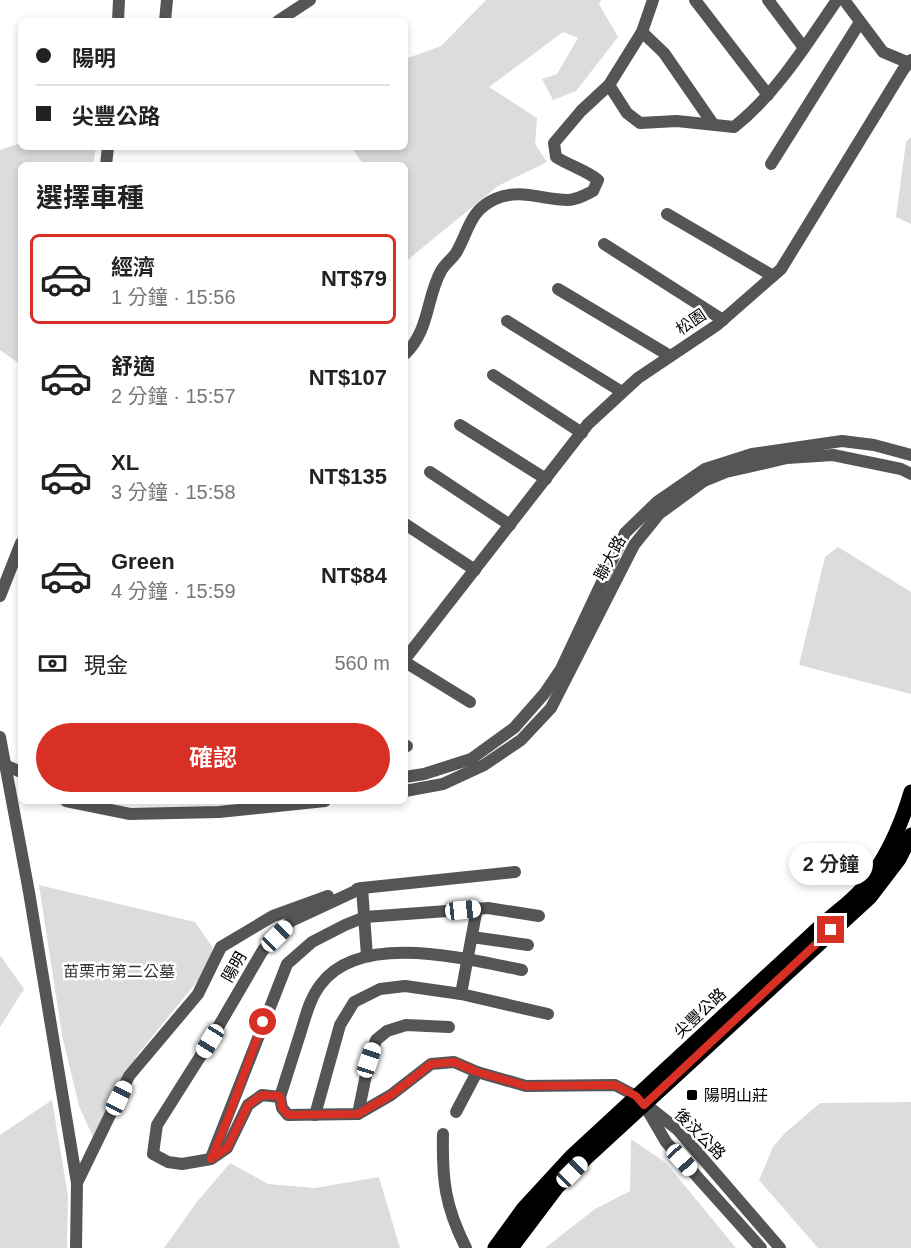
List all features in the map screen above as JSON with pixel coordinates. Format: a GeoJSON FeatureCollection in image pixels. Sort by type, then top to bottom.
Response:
{"type":"FeatureCollection","features":[{"type":"Feature","properties":{"kind":"main road","name":"尖豐公路"},"geometry":{"type":"LineString","coordinates":[[511,1248],[557,1187],[640,1101],[814,931],[861,891],[882,859],[906,809],[911,792]]}},
{"type":"Feature","properties":{"kind":"main road","name":"尖豐公路"},"geometry":{"type":"LineString","coordinates":[[495,1248],[518,1215],[547,1181],[870,897],[900,859],[911,835]]}},
{"type":"Feature","properties":{"kind":"street"},"geometry":{"type":"LineString","coordinates":[[118,18],[119,0]]}},
{"type":"Feature","properties":{"kind":"street"},"geometry":{"type":"LineString","coordinates":[[165,18],[167,0]]}},
{"type":"Feature","properties":{"kind":"street"},"geometry":{"type":"LineString","coordinates":[[283,18],[310,0]]}},
{"type":"Feature","properties":{"kind":"street"},"geometry":{"type":"LineString","coordinates":[[408,350],[420,336],[441,271],[456,253],[470,220],[483,206],[513,194],[568,200],[578,199],[593,191],[598,180],[589,172],[570,166],[556,157],[554,143],[580,111],[609,85],[642,32],[653,0]]}},
{"type":"Feature","properties":{"kind":"street"},"geometry":{"type":"LineString","coordinates":[[695,0],[768,94]]}},
{"type":"Feature","properties":{"kind":"street"},"geometry":{"type":"LineString","coordinates":[[768,0],[804,48]]}},
{"type":"Feature","properties":{"kind":"street"},"geometry":{"type":"LineString","coordinates":[[609,85],[627,113],[640,123],[677,121],[734,127],[750,114],[768,94],[804,48],[837,0]]}},
{"type":"Feature","properties":{"kind":"street","name":"松園"},"geometry":{"type":"LineString","coordinates":[[408,657],[582,433],[638,378],[723,320],[781,269],[910,62],[883,52],[844,0]]}},
{"type":"Feature","properties":{"kind":"street"},"geometry":{"type":"LineString","coordinates":[[771,164],[860,22]]}},
{"type":"Feature","properties":{"kind":"street"},"geometry":{"type":"LineString","coordinates":[[642,32],[664,53],[713,124]]}},
{"type":"Feature","properties":{"kind":"street"},"geometry":{"type":"LineString","coordinates":[[667,214],[773,276]]}},
{"type":"Feature","properties":{"kind":"street"},"geometry":{"type":"LineString","coordinates":[[604,244],[723,320]]}},
{"type":"Feature","properties":{"kind":"street"},"geometry":{"type":"LineString","coordinates":[[558,289],[670,356]]}},
{"type":"Feature","properties":{"kind":"street"},"geometry":{"type":"LineString","coordinates":[[507,321],[622,392]]}},
{"type":"Feature","properties":{"kind":"street"},"geometry":{"type":"LineString","coordinates":[[493,375],[582,433]]}},
{"type":"Feature","properties":{"kind":"street"},"geometry":{"type":"LineString","coordinates":[[460,425],[546,479]]}},
{"type":"Feature","properties":{"kind":"street","name":"聯大路"},"geometry":{"type":"LineString","coordinates":[[408,777],[424,774],[471,759],[514,728],[544,694],[561,669],[626,533],[657,502],[705,469],[752,454],[842,441],[874,445],[911,455]]}},
{"type":"Feature","properties":{"kind":"street","name":"聯大路"},"geometry":{"type":"LineString","coordinates":[[408,791],[443,784],[484,765],[520,740],[551,708],[634,546],[659,514],[704,481],[726,472],[787,458],[833,455],[901,469],[911,474]]}},
{"type":"Feature","properties":{"kind":"street"},"geometry":{"type":"LineString","coordinates":[[430,472],[510,525]]}},
{"type":"Feature","properties":{"kind":"street"},"geometry":{"type":"LineString","coordinates":[[408,526],[475,570]]}},
{"type":"Feature","properties":{"kind":"street"},"geometry":{"type":"LineString","coordinates":[[0,596],[18,551]]}},
{"type":"Feature","properties":{"kind":"street"},"geometry":{"type":"LineString","coordinates":[[408,663],[470,702]]}},
{"type":"Feature","properties":{"kind":"street"},"geometry":{"type":"LineString","coordinates":[[0,737],[77,1183],[76,1248]]}},
{"type":"Feature","properties":{"kind":"street"},"geometry":{"type":"LineString","coordinates":[[0,763],[18,771]]}},
{"type":"Feature","properties":{"kind":"street"},"geometry":{"type":"LineString","coordinates":[[0,780],[18,787]]}},
{"type":"Feature","properties":{"kind":"street"},"geometry":{"type":"LineString","coordinates":[[81,804],[130,814],[219,812],[285,804]]}},
{"type":"Feature","properties":{"kind":"street","name":"陽明"},"geometry":{"type":"LineString","coordinates":[[211,1159],[182,1164],[168,1162],[153,1155],[157,1125],[210,1041],[263,950],[291,921],[362,888],[514,872]]}},
{"type":"Feature","properties":{"kind":"street"},"geometry":{"type":"LineString","coordinates":[[77,1183],[129,1076],[198,994],[221,947],[273,916],[346,890],[362,888],[367,956]]}},
{"type":"Feature","properties":{"kind":"street"},"geometry":{"type":"LineString","coordinates":[[462,994],[477,908]]}},
{"type":"Feature","properties":{"kind":"street"},"geometry":{"type":"LineString","coordinates":[[211,1159],[287,964],[312,942],[365,917],[402,916],[477,908],[539,915]]}},
{"type":"Feature","properties":{"kind":"street"},"geometry":{"type":"LineString","coordinates":[[472,937],[528,945]]}},
{"type":"Feature","properties":{"kind":"street"},"geometry":{"type":"LineString","coordinates":[[522,970],[447,955],[383,954],[367,956],[334,970],[320,985],[310,1002],[280,1096],[282,1108],[288,1115],[358,1114],[391,1095],[431,1064],[454,1062],[477,1072],[526,1086],[615,1085],[640,1101]]}},
{"type":"Feature","properties":{"kind":"street"},"geometry":{"type":"LineString","coordinates":[[315,1115],[340,1025],[354,1002],[380,989],[405,986],[462,994],[548,1014]]}},
{"type":"Feature","properties":{"kind":"street"},"geometry":{"type":"LineString","coordinates":[[358,1114],[369,1060],[376,1040],[387,1031],[406,1025],[449,1027]]}},
{"type":"Feature","properties":{"kind":"street"},"geometry":{"type":"LineString","coordinates":[[456,1112],[477,1072]]}},
{"type":"Feature","properties":{"kind":"street"},"geometry":{"type":"LineString","coordinates":[[211,1159],[227,1148],[248,1105],[262,1095],[280,1096]]}},
{"type":"Feature","properties":{"kind":"street","name":"後汶公路"},"geometry":{"type":"LineString","coordinates":[[640,1101],[666,1142],[761,1248]]}},
{"type":"Feature","properties":{"kind":"street","name":"後汶公路"},"geometry":{"type":"LineString","coordinates":[[640,1101],[678,1130],[780,1248]]}},
{"type":"Feature","properties":{"kind":"street"},"geometry":{"type":"LineString","coordinates":[[443,1134],[444,1186],[452,1221],[466,1248]]}},
{"type":"Feature","properties":{"kind":"green space"},"geometry":{"type":"Polygon","coordinates":[[[486,0],[601,0],[599,4],[618,37],[576,91],[553,100],[542,79],[557,74],[578,38],[563,32],[489,87],[537,118],[535,144],[547,162],[498,186],[408,260],[408,162],[362,162],[353,150],[408,150],[408,58],[441,46],[486,0]]]}},
{"type":"Feature","properties":{"kind":"green space"},"geometry":{"type":"Polygon","coordinates":[[[911,137],[911,224],[896,217],[906,142],[911,137]]]}},
{"type":"Feature","properties":{"kind":"green space"},"geometry":{"type":"Polygon","coordinates":[[[18,144],[18,150],[96,150],[94,162],[18,162],[18,363],[0,350],[0,150],[18,144]]]}},
{"type":"Feature","properties":{"kind":"green space"},"geometry":{"type":"Polygon","coordinates":[[[838,547],[911,592],[911,694],[799,665],[825,557],[838,547]]]}},
{"type":"Feature","properties":{"kind":"green space","name":"苗栗市第二公墓"},"geometry":{"type":"Polygon","coordinates":[[[39,885],[195,922],[213,948],[204,973],[138,1054],[93,1137],[79,1106],[62,1035],[39,885]]]}},
{"type":"Feature","properties":{"kind":"green space"},"geometry":{"type":"Polygon","coordinates":[[[0,955],[24,989],[0,1027],[0,955]]]}},
{"type":"Feature","properties":{"kind":"green space"},"geometry":{"type":"Polygon","coordinates":[[[52,1100],[68,1196],[67,1248],[0,1248],[0,1135],[52,1100]]]}},
{"type":"Feature","properties":{"kind":"green space"},"geometry":{"type":"Polygon","coordinates":[[[911,1102],[911,1248],[818,1248],[759,1180],[773,1147],[784,1134],[820,1103],[911,1102]]]}},
{"type":"Feature","properties":{"kind":"green space"},"geometry":{"type":"Polygon","coordinates":[[[631,1139],[666,1163],[736,1248],[545,1248],[595,1209],[630,1191],[631,1139]]]}},
{"type":"Feature","properties":{"kind":"green space"},"geometry":{"type":"Polygon","coordinates":[[[230,1163],[268,1184],[315,1188],[379,1177],[400,1248],[164,1248],[196,1203],[230,1163]]]}},
{"type":"Feature","properties":{"kind":"place","name":"陽明山莊"},"geometry":{"type":"Point","coordinates":[692,1095]}},
{"type":"Feature","properties":{"kind":"route"},"geometry":{"type":"LineString","coordinates":[[263,1022],[211,1159],[227,1148],[248,1105],[262,1095],[280,1096],[282,1108],[288,1115],[358,1114],[391,1095],[431,1064],[454,1062],[477,1072],[526,1086],[615,1085],[636,1096],[644,1105],[831,930]]}}]}
